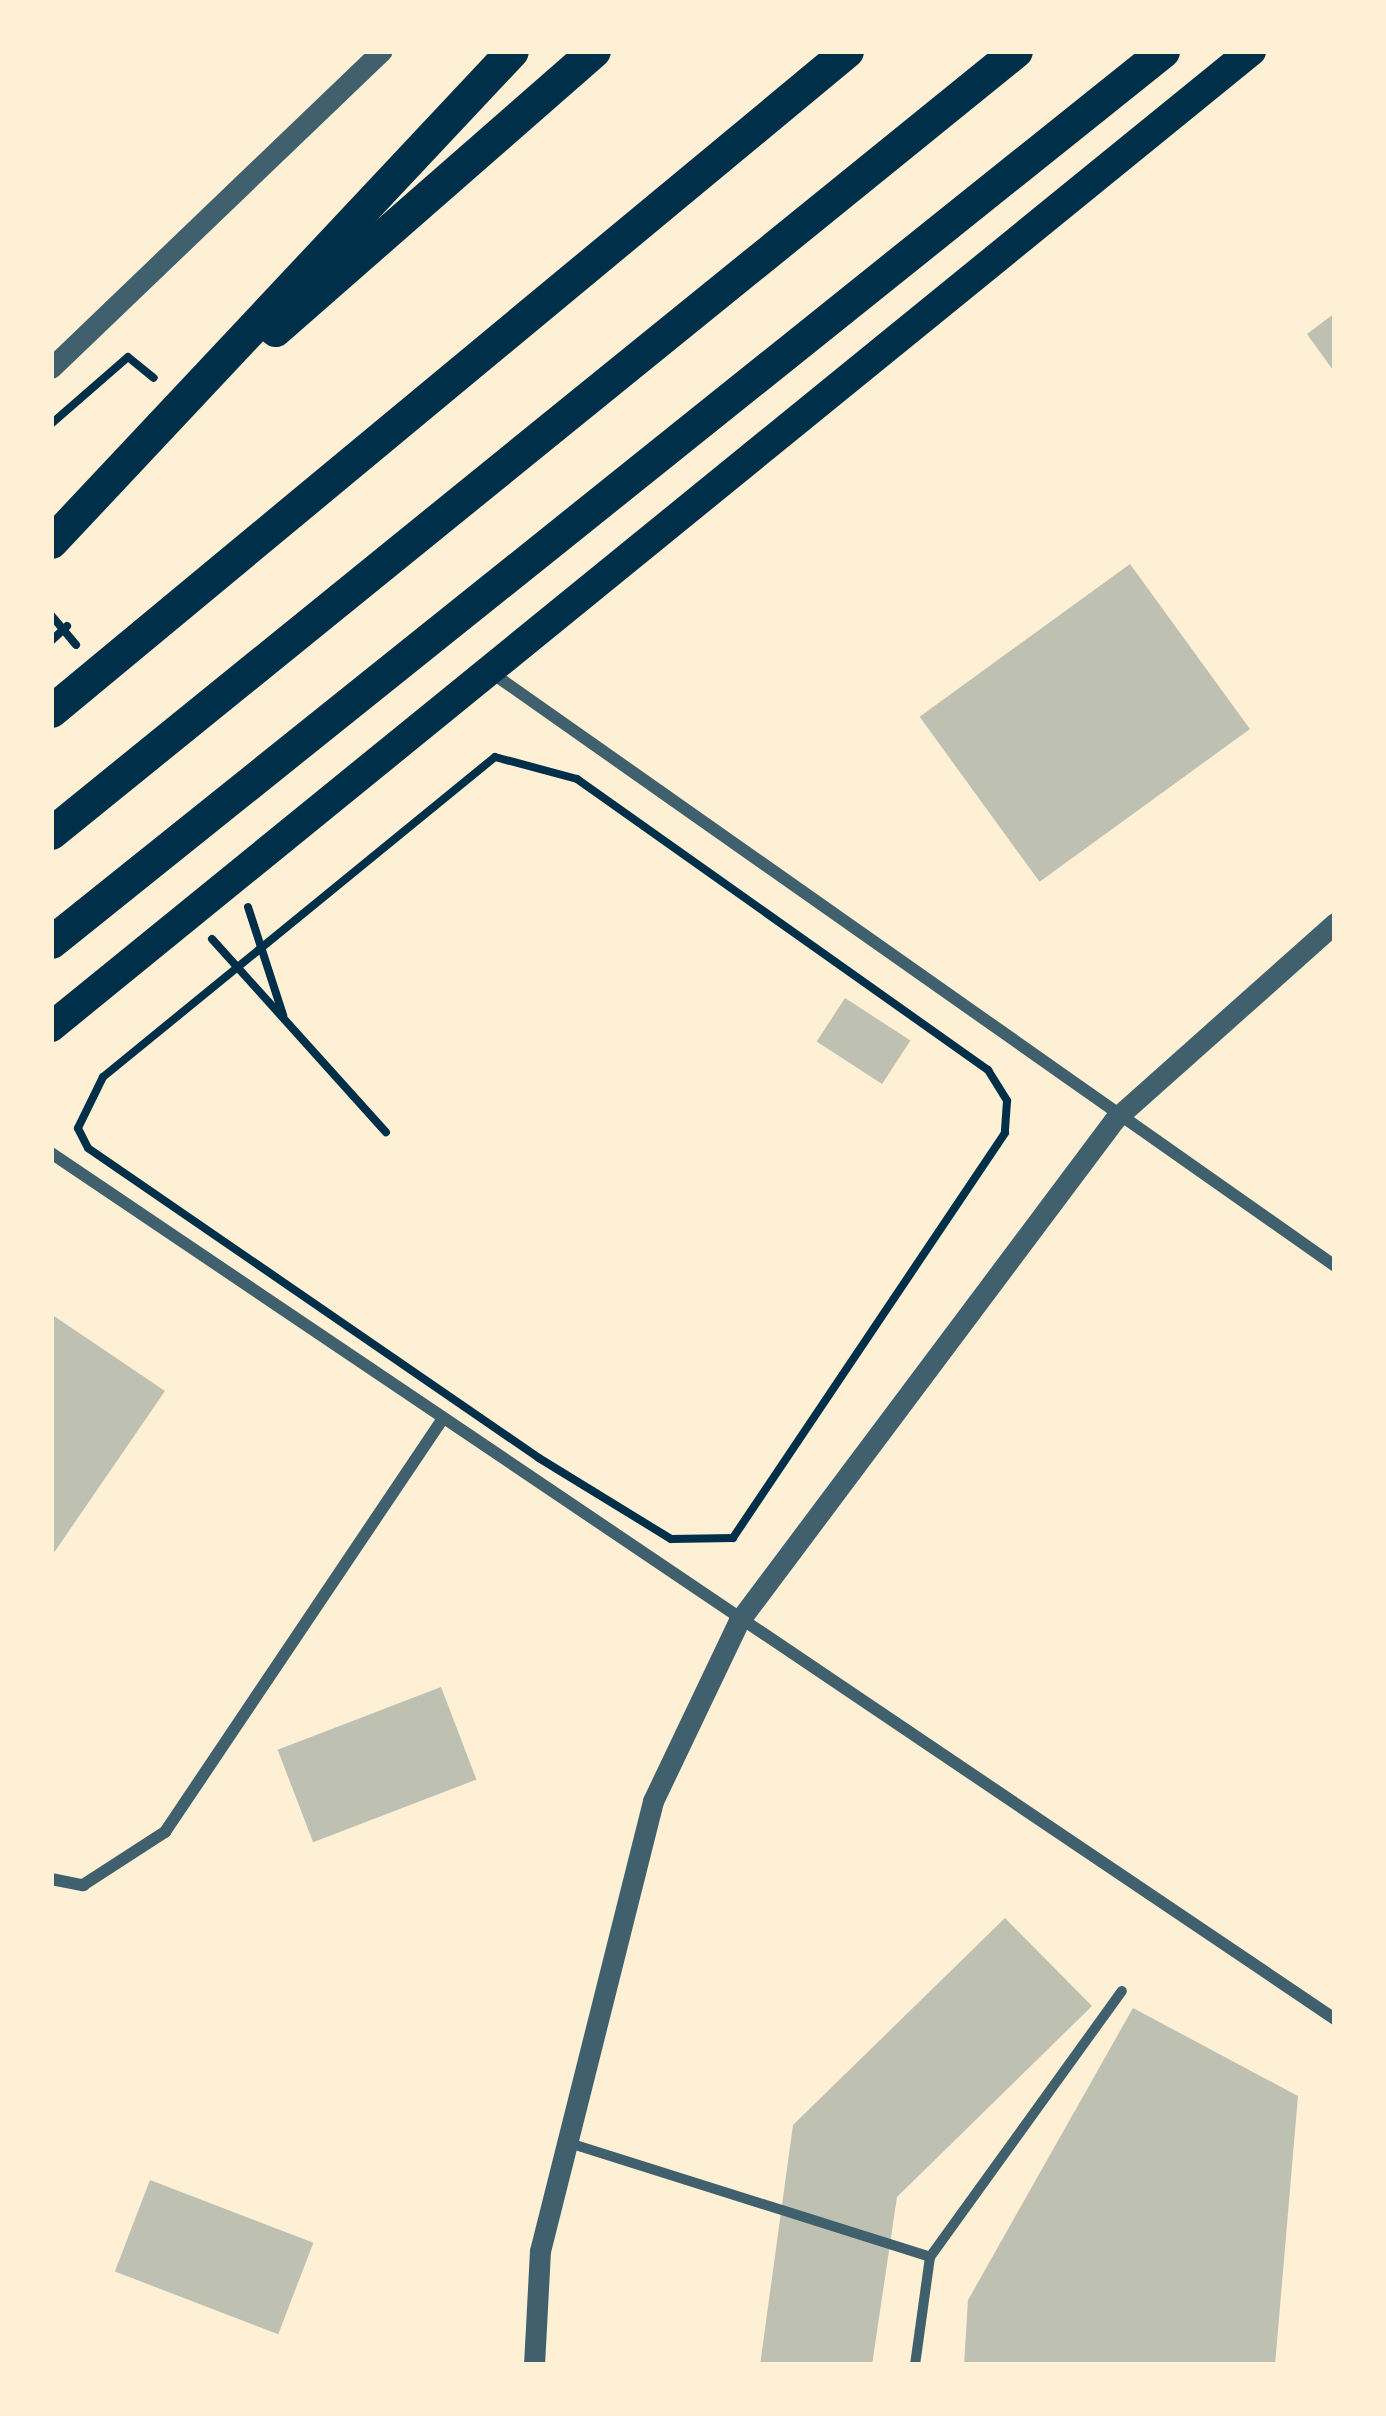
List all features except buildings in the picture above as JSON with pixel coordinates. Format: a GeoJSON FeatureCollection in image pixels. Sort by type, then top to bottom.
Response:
{"type":"FeatureCollection","features":[{"type":"Feature","properties":{"kind":"highway"},"geometry":{"type":"LineString","coordinates":[[51,542],[512,51]]}},
{"type":"Feature","properties":{"kind":"highway"},"geometry":{"type":"LineString","coordinates":[[132,456],[594,51]]}},
{"type":"Feature","properties":{"kind":"highway"},"geometry":{"type":"LineString","coordinates":[[51,711],[848,51]]}},
{"type":"Feature","properties":{"kind":"highway"},"geometry":{"type":"LineString","coordinates":[[51,833],[1016,51]]}},
{"type":"Feature","properties":{"kind":"highway"},"geometry":{"type":"LineString","coordinates":[[51,942],[1163,51]]}},
{"type":"Feature","properties":{"kind":"main road"},"geometry":{"type":"LineString","coordinates":[[51,1027],[1251,51]]}},
{"type":"Feature","properties":{"kind":"street"},"geometry":{"type":"LineString","coordinates":[[51,368],[382,51]]}},
{"type":"Feature","properties":{"kind":"street"},"geometry":{"type":"LineString","coordinates":[[490,672],[1115,1119],[1335,1266]]}},
{"type":"Feature","properties":{"kind":"street"},"geometry":{"type":"LineString","coordinates":[[534,2365],[541,2251],[653,1802],[739,1621],[1115,1119],[1335,922]]}},
{"type":"Feature","properties":{"kind":"street"},"geometry":{"type":"LineString","coordinates":[[51,1154],[1335,2019]]}},
{"type":"Feature","properties":{"kind":"street"},"geometry":{"type":"LineString","coordinates":[[51,1879],[83,1885],[165,1832],[442,1420]]}},
{"type":"Feature","properties":{"kind":"street"},"geometry":{"type":"LineString","coordinates":[[915,2365],[930,2258],[1122,1991]]}},
{"type":"Feature","properties":{"kind":"street"},"geometry":{"type":"LineString","coordinates":[[566,2142],[930,2258]]}},
{"type":"Feature","properties":{"kind":"path"},"geometry":{"type":"LineString","coordinates":[[51,424],[128,358],[160,383],[145,398]]}},
{"type":"Feature","properties":{"kind":"path"},"geometry":{"type":"LineString","coordinates":[[51,641],[68,626]]}},
{"type":"Feature","properties":{"kind":"path"},"geometry":{"type":"LineString","coordinates":[[518,757],[577,779],[988,1070],[1007,1101],[1005,1133],[733,1538],[671,1539],[88,1148],[78,1115],[103,1077],[476,766],[518,757]]}},
{"type":"Feature","properties":{"kind":"path"},"geometry":{"type":"LineString","coordinates":[[200,926],[386,1132]]}}]}
